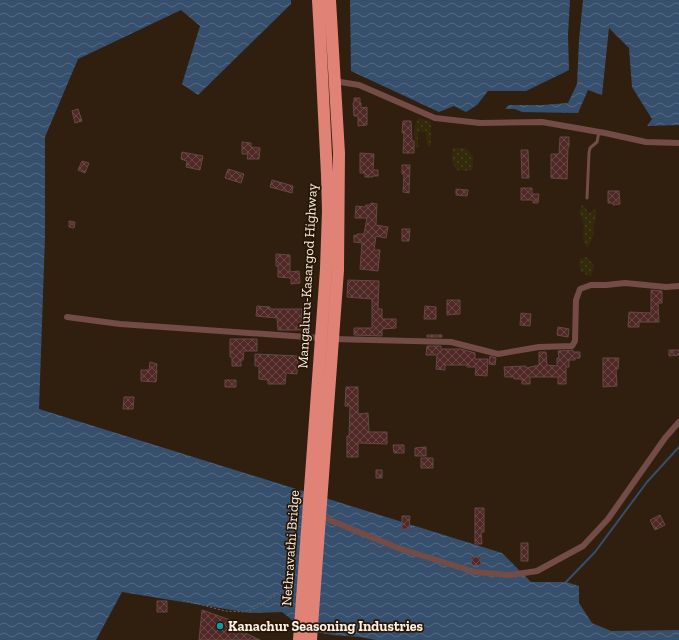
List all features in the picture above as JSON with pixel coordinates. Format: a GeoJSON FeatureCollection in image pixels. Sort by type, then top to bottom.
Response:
{"type":"FeatureCollection","features":[{"type":"Feature","properties":{"kind":"highway","name":"Mangaluru-Kasargod Highway"},"geometry":{"type":"LineString","coordinates":[[310,482],[327,339],[326,269],[328,211],[325,132],[326,34],[318,0]]}},
{"type":"Feature","properties":{"kind":"highway"},"geometry":{"type":"LineString","coordinates":[[327,339],[338,270],[339,153],[334,81],[326,34],[330,0]]}},
{"type":"Feature","properties":{"kind":"highway","name":"Nethravathi Bridge"},"geometry":{"type":"LineString","coordinates":[[311,640],[323,486],[327,339]]}},
{"type":"Feature","properties":{"kind":"highway","name":"Nethravathi Bridge"},"geometry":{"type":"LineString","coordinates":[[299,640],[310,482]]}},
{"type":"Feature","properties":{"kind":"street"},"geometry":{"type":"LineString","coordinates":[[334,81],[359,86],[435,118],[480,122],[542,122],[646,142],[679,144]]}},
{"type":"Feature","properties":{"kind":"street"},"geometry":{"type":"LineString","coordinates":[[67,317],[120,324],[327,339],[451,342],[498,354],[539,346],[572,346],[575,341],[576,300],[580,289],[591,286],[606,286],[625,283],[666,287],[679,286]]}},
{"type":"Feature","properties":{"kind":"street"},"geometry":{"type":"LineString","coordinates":[[320,516],[398,548],[475,572],[510,576],[537,571],[583,546],[608,519],[665,438],[679,422]]}},
{"type":"Feature","properties":{"kind":"lane"},"geometry":{"type":"LineString","coordinates":[[587,198],[589,153],[590,148],[597,142],[599,132]]}},
{"type":"Feature","properties":{"kind":"path"},"geometry":{"type":"LineString","coordinates":[[183,600],[224,611],[244,612],[256,608],[280,591],[303,585]]}},
{"type":"Feature","properties":{"kind":"sand"},"geometry":{"type":"Polygon","coordinates":[[[419,118],[431,122],[431,147],[427,145],[426,132],[418,132],[418,148],[415,148],[415,124],[419,118]]]}},
{"type":"Feature","properties":{"kind":"sand"},"geometry":{"type":"Polygon","coordinates":[[[453,148],[465,148],[473,155],[473,166],[471,171],[457,170],[452,160],[453,148]]]}},
{"type":"Feature","properties":{"kind":"sand"},"geometry":{"type":"Polygon","coordinates":[[[582,205],[589,213],[596,209],[596,218],[593,227],[594,233],[588,248],[584,243],[584,224],[579,212],[582,205]]]}},
{"type":"Feature","properties":{"kind":"sand"},"geometry":{"type":"Polygon","coordinates":[[[587,257],[594,265],[591,277],[580,271],[579,259],[587,257]]]}},
{"type":"Feature","properties":{"kind":"water"},"geometry":{"type":"Polygon","coordinates":[[[0,0],[291,0],[291,4],[198,95],[182,84],[200,26],[181,10],[78,59],[45,137],[45,237],[39,409],[502,553],[531,582],[566,582],[579,586],[579,603],[592,623],[611,631],[679,630],[679,640],[376,640],[305,630],[282,612],[250,613],[122,592],[96,640],[0,640],[0,0]]]}},
{"type":"Feature","properties":{"kind":"water"},"geometry":{"type":"Polygon","coordinates":[[[350,0],[570,0],[568,35],[569,70],[526,91],[488,91],[477,105],[466,112],[454,106],[439,112],[351,71],[350,0]]]}},
{"type":"Feature","properties":{"kind":"water"},"geometry":{"type":"Polygon","coordinates":[[[583,0],[679,0],[679,125],[647,126],[652,119],[632,87],[629,48],[609,28],[602,95],[588,90],[578,113],[522,112],[515,109],[505,109],[509,105],[568,103],[577,84],[583,0]]]}},
{"type":"Feature","properties":{"kind":"building"},"geometry":{"type":"Polygon","coordinates":[[[354,98],[360,98],[361,108],[367,107],[367,125],[358,126],[358,116],[354,116],[354,98]]]}},
{"type":"Feature","properties":{"kind":"building"},"geometry":{"type":"Polygon","coordinates":[[[78,109],[82,121],[75,123],[72,111],[78,109]]]}},
{"type":"Feature","properties":{"kind":"building"},"geometry":{"type":"Polygon","coordinates":[[[403,121],[411,121],[414,153],[403,153],[403,121]]]}},
{"type":"Feature","properties":{"kind":"building"},"geometry":{"type":"Polygon","coordinates":[[[560,137],[569,137],[567,179],[551,178],[551,154],[559,154],[560,137]]]}},
{"type":"Feature","properties":{"kind":"building"},"geometry":{"type":"Polygon","coordinates":[[[242,142],[251,143],[251,147],[260,148],[259,159],[247,159],[248,154],[242,154],[242,142]]]}},
{"type":"Feature","properties":{"kind":"building"},"geometry":{"type":"Polygon","coordinates":[[[521,150],[528,150],[529,178],[522,178],[521,150]]]}},
{"type":"Feature","properties":{"kind":"building"},"geometry":{"type":"Polygon","coordinates":[[[182,152],[203,156],[200,170],[186,167],[187,161],[181,159],[182,152]]]}},
{"type":"Feature","properties":{"kind":"building"},"geometry":{"type":"Polygon","coordinates":[[[360,153],[374,154],[373,170],[378,170],[378,176],[365,177],[365,173],[360,173],[360,153]]]}},
{"type":"Feature","properties":{"kind":"building"},"geometry":{"type":"Polygon","coordinates":[[[82,161],[89,163],[85,173],[78,170],[82,161]]]}},
{"type":"Feature","properties":{"kind":"building"},"geometry":{"type":"Polygon","coordinates":[[[402,165],[410,165],[409,193],[403,192],[404,174],[402,174],[402,165]]]}},
{"type":"Feature","properties":{"kind":"building"},"geometry":{"type":"Polygon","coordinates":[[[228,169],[244,174],[241,183],[225,178],[228,169]]]}},
{"type":"Feature","properties":{"kind":"building"},"geometry":{"type":"Polygon","coordinates":[[[272,180],[293,186],[292,193],[270,187],[272,180]]]}},
{"type":"Feature","properties":{"kind":"building"},"geometry":{"type":"Polygon","coordinates":[[[521,188],[532,188],[532,194],[539,194],[538,203],[533,203],[533,200],[521,200],[521,188]]]}},
{"type":"Feature","properties":{"kind":"building"},"geometry":{"type":"Polygon","coordinates":[[[456,189],[468,190],[467,196],[456,195],[456,189]]]}},
{"type":"Feature","properties":{"kind":"building"},"geometry":{"type":"Polygon","coordinates":[[[608,191],[619,191],[620,204],[613,205],[613,203],[608,203],[608,191]]]}},
{"type":"Feature","properties":{"kind":"building"},"geometry":{"type":"Polygon","coordinates":[[[371,203],[377,204],[376,225],[388,227],[386,238],[376,236],[374,250],[380,250],[378,271],[360,269],[362,243],[354,242],[354,235],[357,236],[357,234],[364,234],[367,218],[355,218],[356,206],[365,207],[366,205],[371,205],[371,203]]]}},
{"type":"Feature","properties":{"kind":"building"},"geometry":{"type":"Polygon","coordinates":[[[69,221],[75,222],[74,228],[69,227],[69,221]]]}},
{"type":"Feature","properties":{"kind":"building"},"geometry":{"type":"Polygon","coordinates":[[[402,229],[410,229],[409,241],[402,241],[402,229]]]}},
{"type":"Feature","properties":{"kind":"building"},"geometry":{"type":"Polygon","coordinates":[[[276,254],[290,255],[290,272],[299,271],[300,283],[291,284],[291,278],[278,277],[276,254]]]}},
{"type":"Feature","properties":{"kind":"building"},"geometry":{"type":"Polygon","coordinates":[[[348,280],[379,281],[378,309],[382,309],[382,319],[396,319],[396,328],[382,329],[382,336],[354,335],[354,328],[372,328],[372,299],[347,297],[348,280]]]}},
{"type":"Feature","properties":{"kind":"building"},"geometry":{"type":"Polygon","coordinates":[[[651,290],[662,291],[662,303],[658,303],[659,322],[639,322],[639,327],[628,327],[629,312],[651,313],[651,290]]]}},
{"type":"Feature","properties":{"kind":"building"},"geometry":{"type":"Polygon","coordinates":[[[447,300],[460,300],[460,314],[447,315],[447,300]]]}},
{"type":"Feature","properties":{"kind":"building"},"geometry":{"type":"Polygon","coordinates":[[[257,306],[270,307],[270,309],[302,309],[302,330],[278,330],[277,318],[256,316],[257,306]]]}},
{"type":"Feature","properties":{"kind":"building"},"geometry":{"type":"Polygon","coordinates":[[[425,306],[436,307],[436,319],[424,319],[425,306]]]}},
{"type":"Feature","properties":{"kind":"building"},"geometry":{"type":"Polygon","coordinates":[[[521,313],[531,314],[530,326],[520,325],[521,313]]]}},
{"type":"Feature","properties":{"kind":"building"},"geometry":{"type":"Polygon","coordinates":[[[558,327],[569,329],[568,337],[557,335],[558,327]]]}},
{"type":"Feature","properties":{"kind":"building"},"geometry":{"type":"Polygon","coordinates":[[[427,335],[442,335],[442,337],[427,337],[427,335]]]}},
{"type":"Feature","properties":{"kind":"building"},"geometry":{"type":"Polygon","coordinates":[[[230,339],[257,339],[257,351],[244,351],[241,366],[232,366],[232,357],[230,357],[230,339]]]}},
{"type":"Feature","properties":{"kind":"building"},"geometry":{"type":"Polygon","coordinates":[[[427,346],[441,346],[441,349],[461,349],[475,353],[475,359],[488,359],[487,376],[475,375],[476,367],[467,367],[467,365],[445,365],[445,370],[436,369],[437,355],[426,355],[427,346]]]}},
{"type":"Feature","properties":{"kind":"building"},"geometry":{"type":"Polygon","coordinates":[[[573,350],[573,352],[580,352],[580,358],[569,360],[569,367],[566,367],[566,384],[558,384],[558,377],[530,377],[530,384],[522,384],[522,379],[505,377],[504,367],[526,366],[526,368],[539,365],[539,352],[546,352],[547,365],[557,366],[557,358],[559,358],[558,351],[573,350]]]}},
{"type":"Feature","properties":{"kind":"building"},"geometry":{"type":"Polygon","coordinates":[[[669,350],[679,350],[679,355],[669,356],[669,350]]]}},
{"type":"Feature","properties":{"kind":"building"},"geometry":{"type":"Polygon","coordinates":[[[255,354],[298,356],[297,374],[286,373],[285,384],[268,384],[268,380],[259,379],[259,366],[255,366],[255,354]]]}},
{"type":"Feature","properties":{"kind":"building"},"geometry":{"type":"Polygon","coordinates":[[[490,356],[496,358],[495,365],[489,364],[490,356]]]}},
{"type":"Feature","properties":{"kind":"building"},"geometry":{"type":"Polygon","coordinates":[[[603,358],[619,358],[618,369],[616,369],[617,386],[603,387],[603,358]]]}},
{"type":"Feature","properties":{"kind":"building"},"geometry":{"type":"Polygon","coordinates":[[[150,362],[157,364],[156,382],[141,381],[141,370],[149,370],[150,362]]]}},
{"type":"Feature","properties":{"kind":"building"},"geometry":{"type":"Polygon","coordinates":[[[225,380],[236,380],[236,387],[225,387],[225,380]]]}},
{"type":"Feature","properties":{"kind":"building"},"geometry":{"type":"Polygon","coordinates":[[[346,387],[358,387],[358,414],[368,413],[369,432],[387,432],[387,444],[358,443],[358,457],[347,457],[347,436],[349,436],[350,406],[345,406],[346,387]]]}},
{"type":"Feature","properties":{"kind":"building"},"geometry":{"type":"Polygon","coordinates":[[[124,397],[134,397],[133,409],[123,409],[124,397]]]}},
{"type":"Feature","properties":{"kind":"building"},"geometry":{"type":"Polygon","coordinates":[[[393,445],[404,445],[404,453],[394,453],[393,445]]]}},
{"type":"Feature","properties":{"kind":"building"},"geometry":{"type":"Polygon","coordinates":[[[426,447],[426,456],[415,456],[415,448],[426,447]]]}},
{"type":"Feature","properties":{"kind":"building"},"geometry":{"type":"Polygon","coordinates":[[[421,458],[433,458],[433,468],[421,468],[421,458]]]}},
{"type":"Feature","properties":{"kind":"building"},"geometry":{"type":"Polygon","coordinates":[[[376,470],[382,470],[382,478],[376,478],[376,470]]]}},
{"type":"Feature","properties":{"kind":"building"},"geometry":{"type":"Polygon","coordinates":[[[475,508],[484,508],[484,532],[481,532],[482,544],[475,544],[475,508]]]}},
{"type":"Feature","properties":{"kind":"building"},"geometry":{"type":"Polygon","coordinates":[[[660,515],[665,525],[655,530],[650,520],[660,515]]]}},
{"type":"Feature","properties":{"kind":"building"},"geometry":{"type":"Polygon","coordinates":[[[402,516],[410,516],[409,529],[402,529],[402,516]]]}},
{"type":"Feature","properties":{"kind":"building"},"geometry":{"type":"Polygon","coordinates":[[[521,543],[528,543],[528,561],[521,561],[521,543]]]}},
{"type":"Feature","properties":{"kind":"building"},"geometry":{"type":"Polygon","coordinates":[[[471,557],[480,557],[481,565],[472,565],[471,557]]]}},
{"type":"Feature","properties":{"kind":"building"},"geometry":{"type":"Polygon","coordinates":[[[157,601],[167,601],[167,612],[157,612],[157,601]]]}},
{"type":"Feature","properties":{"kind":"building","name":"Kanachur Seasoning Industries"},"geometry":{"type":"Polygon","coordinates":[[[202,610],[239,623],[239,630],[260,640],[199,640],[202,610]]]}},
{"type":"Feature","properties":{"kind":"waterway"},"geometry":{"type":"LineString","coordinates":[[566,582],[595,552],[647,482],[679,447]]}},
{"type":"Feature","properties":{"kind":"place","name":"Kanachur Seasoning Industries"},"geometry":{"type":"Point","coordinates":[220,626]}}]}
